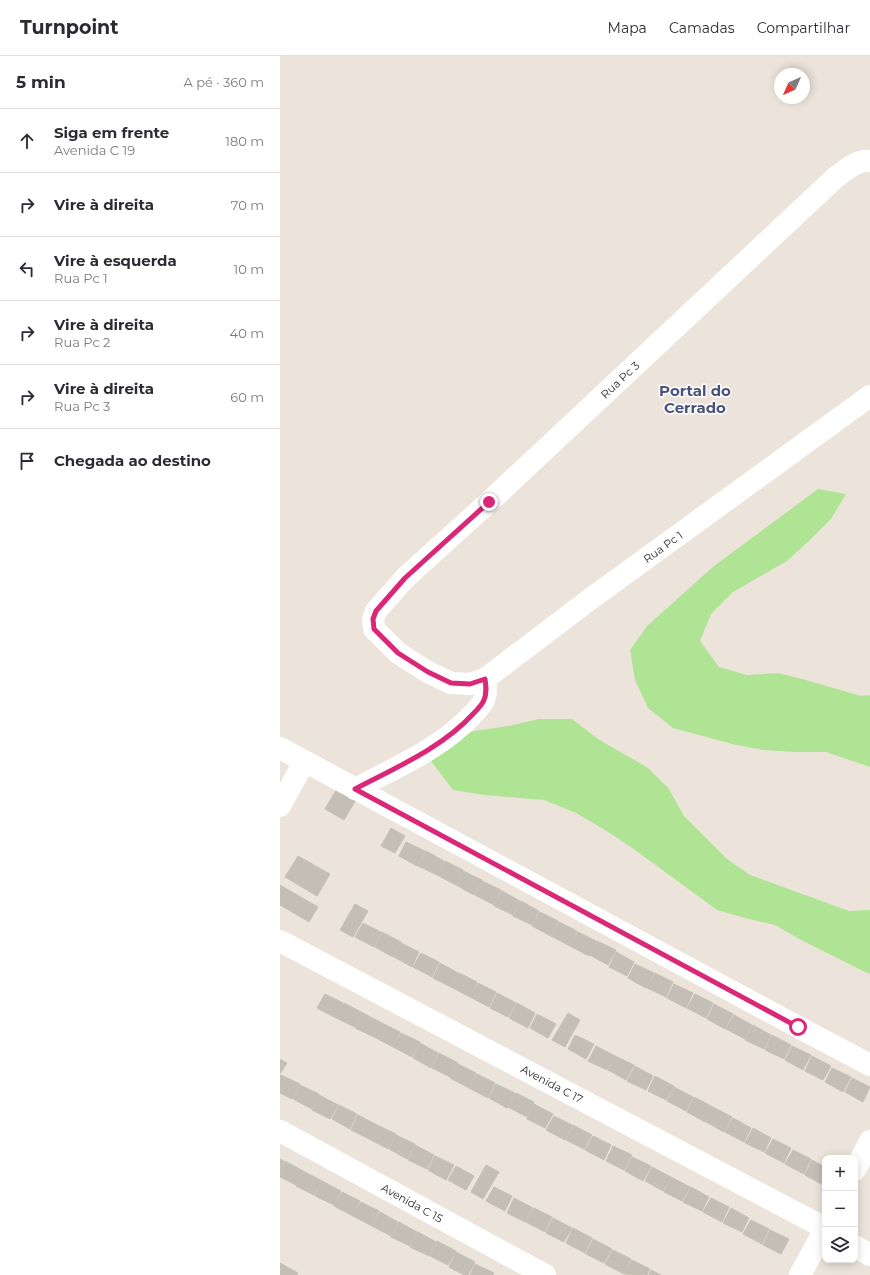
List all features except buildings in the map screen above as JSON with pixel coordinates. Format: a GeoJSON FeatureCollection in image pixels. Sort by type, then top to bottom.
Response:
{"type":"FeatureCollection","features":[{"type":"Feature","properties":{"kind":"street","name":"Rua Pc 3"},"geometry":{"type":"LineString","coordinates":[[451,683],[428,672],[398,653],[374,629],[373,619],[376,611],[405,578],[489,502],[835,178],[856,164],[870,160]]}},
{"type":"Feature","properties":{"kind":"street","name":"Rua Pc 1"},"geometry":{"type":"LineString","coordinates":[[451,683],[470,684],[485,679],[870,396]]}},
{"type":"Feature","properties":{"kind":"street"},"geometry":{"type":"LineString","coordinates":[[355,789],[440,744],[463,726],[484,700],[486,690],[485,679]]}},
{"type":"Feature","properties":{"kind":"street"},"geometry":{"type":"LineString","coordinates":[[280,748],[870,1065]]}},
{"type":"Feature","properties":{"kind":"street"},"geometry":{"type":"LineString","coordinates":[[280,806],[304,762]]}},
{"type":"Feature","properties":{"kind":"street","name":"Avenida C 17"},"geometry":{"type":"LineString","coordinates":[[280,941],[823,1227]]}},
{"type":"Feature","properties":{"kind":"street","name":"Avenida C 15"},"geometry":{"type":"LineString","coordinates":[[280,1131],[545,1275]]}},
{"type":"Feature","properties":{"kind":"street"},"geometry":{"type":"LineString","coordinates":[[858,1164],[870,1141]]}},
{"type":"Feature","properties":{"kind":"street"},"geometry":{"type":"LineString","coordinates":[[800,1275],[822,1234]]}},
{"type":"Feature","properties":{"kind":"street"},"geometry":{"type":"LineString","coordinates":[[858,1248],[870,1255]]}},
{"type":"Feature","properties":{"kind":"green space"},"geometry":{"type":"Polygon","coordinates":[[[818,489],[846,494],[831,519],[787,561],[733,592],[711,614],[700,641],[719,667],[747,675],[778,673],[861,696],[870,695],[870,767],[826,752],[764,750],[736,745],[673,728],[648,708],[635,680],[630,650],[647,626],[714,566],[818,489]]]}},
{"type":"Feature","properties":{"kind":"green space"},"geometry":{"type":"Polygon","coordinates":[[[539,719],[572,719],[598,739],[648,768],[669,789],[684,816],[727,859],[750,875],[849,911],[870,910],[870,974],[801,940],[775,925],[717,910],[635,850],[576,813],[544,800],[484,795],[453,790],[427,756],[448,735],[508,726],[539,719]]]}},
{"type":"Feature","properties":{"kind":"district","name":"Portal do Cerrado"},"geometry":{"type":"Point","coordinates":[695,398]}},
{"type":"Feature","properties":{"kind":"route"},"geometry":{"type":"LineString","coordinates":[[489,502],[405,578],[376,611],[373,619],[374,629],[398,653],[428,672],[451,683],[470,684],[485,679],[486,690],[484,700],[463,726],[440,744],[355,789],[798,1027]]}}]}
